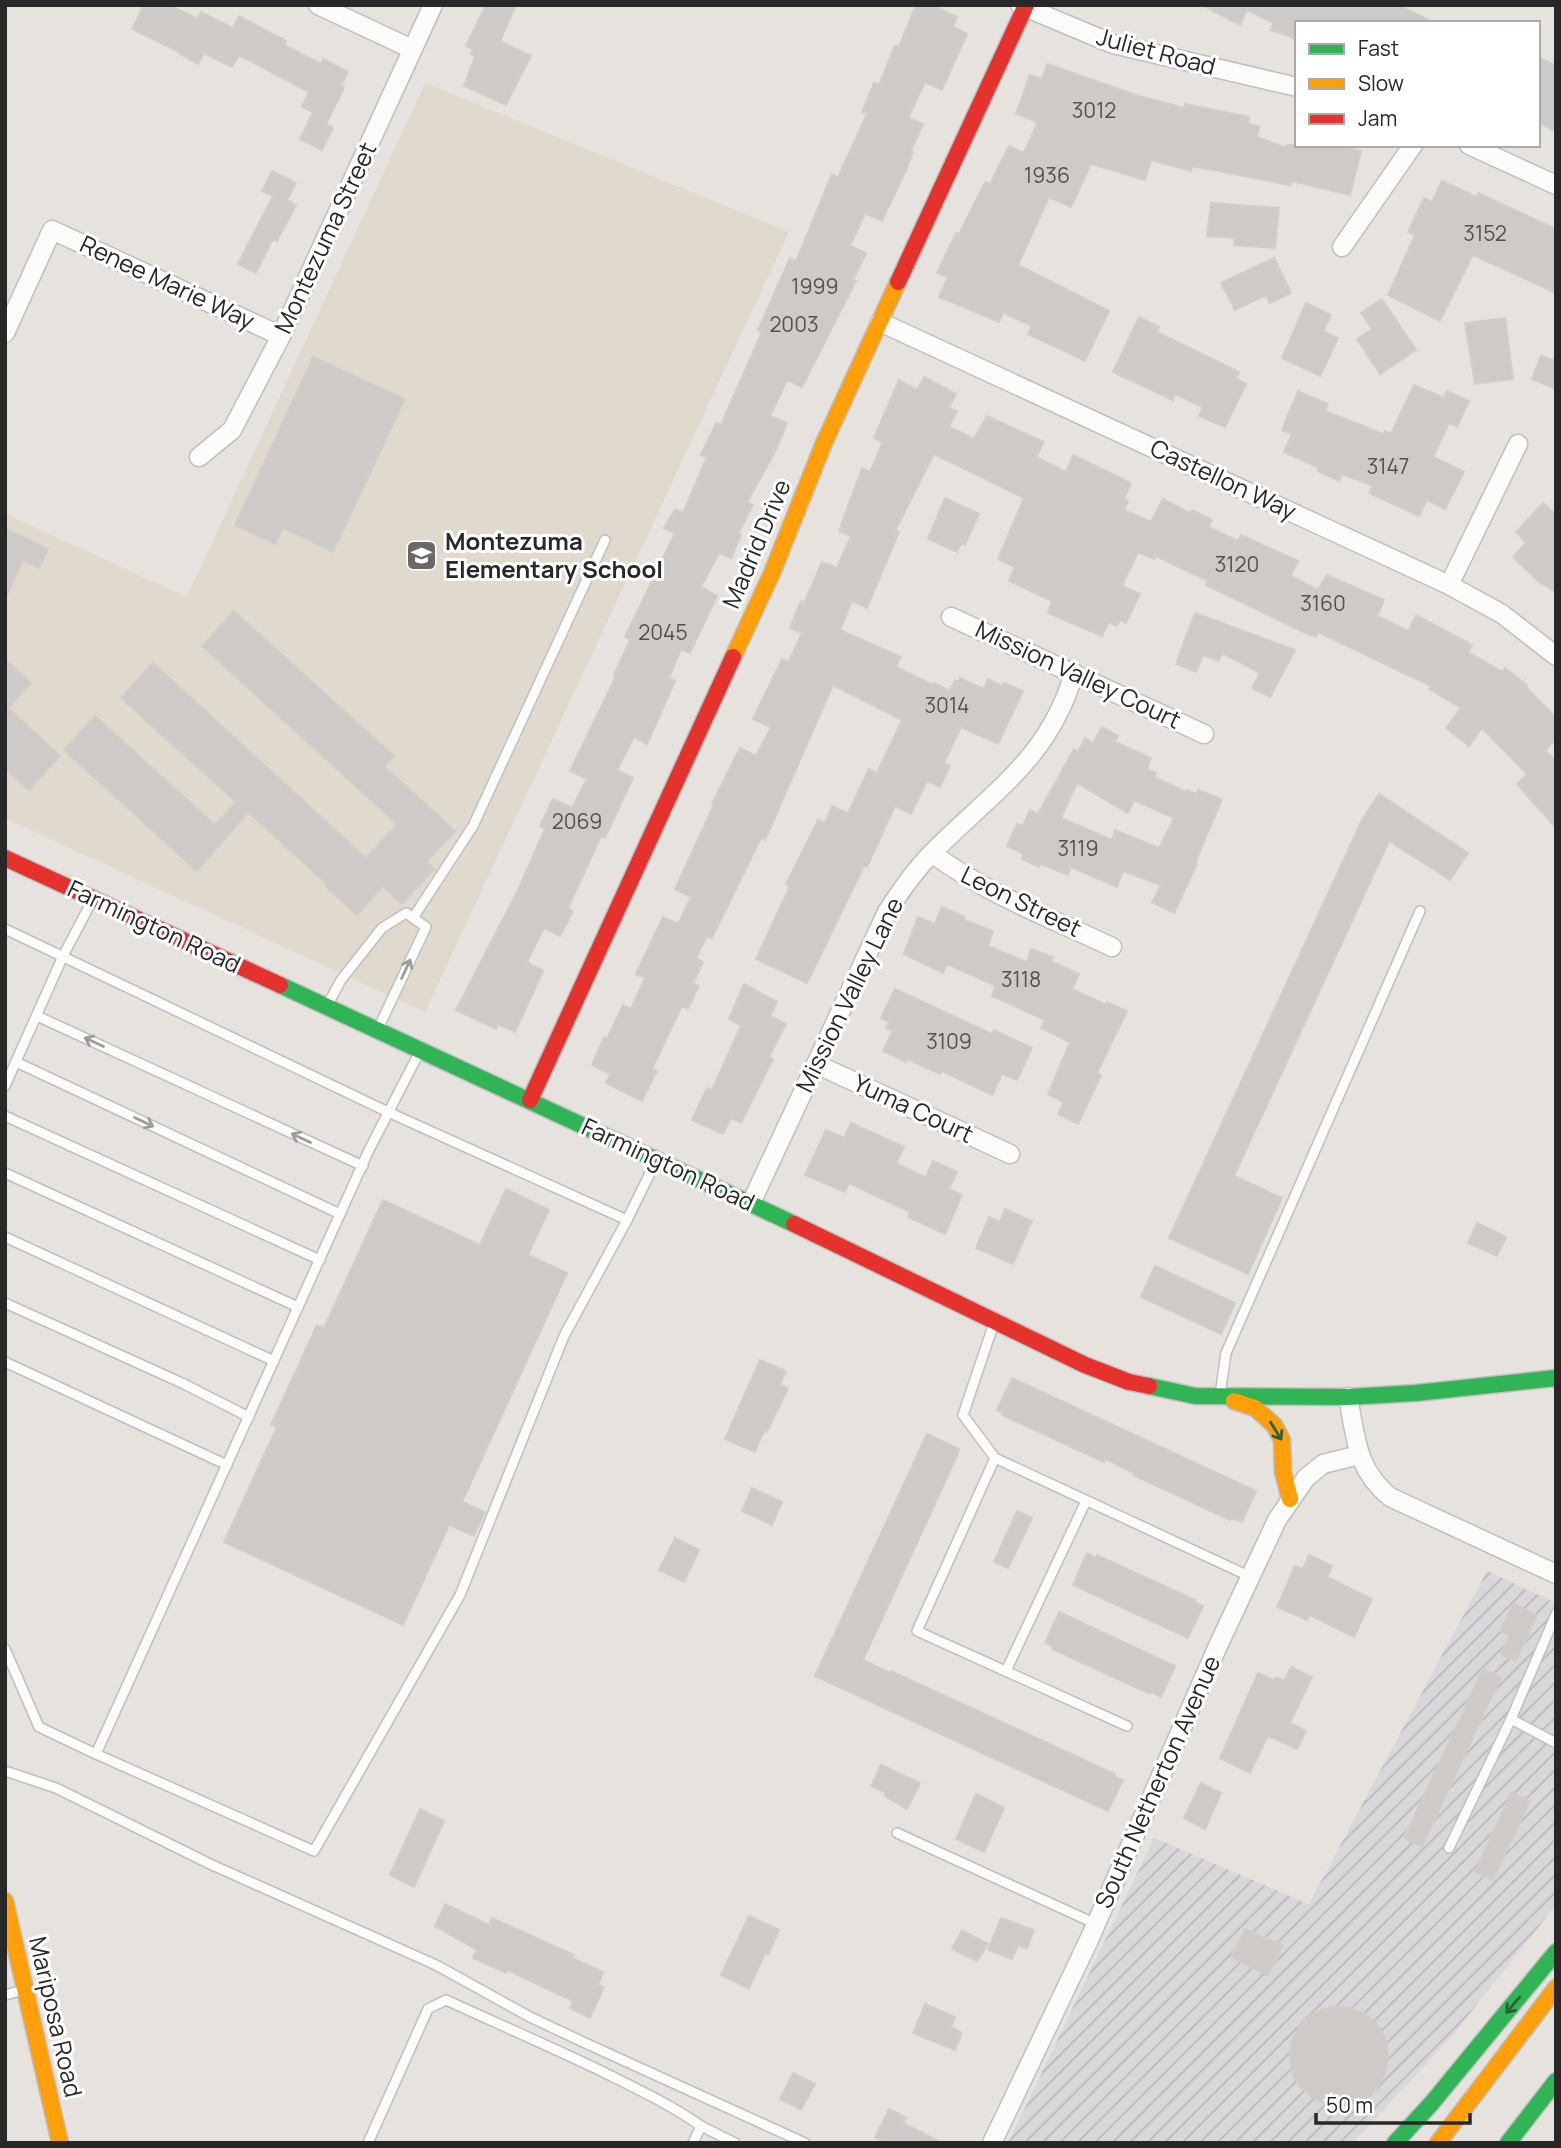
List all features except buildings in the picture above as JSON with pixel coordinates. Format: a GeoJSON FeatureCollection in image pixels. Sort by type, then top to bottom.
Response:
{"type":"FeatureCollection","features":[{"type":"Feature","properties":{"kind":"main road","name":"Madrid Drive"},"geometry":{"type":"LineString","coordinates":[[530,1100],[772,573],[824,443],[1024,6]]}},
{"type":"Feature","properties":{"kind":"main road","name":"Farmington Road"},"geometry":{"type":"LineString","coordinates":[[5,858],[751,1203],[1084,1365],[1129,1382],[1195,1396],[1349,1397],[1416,1393],[1556,1378]]}},
{"type":"Feature","properties":{"kind":"main road"},"geometry":{"type":"LineString","coordinates":[[1220,1397],[1255,1408],[1274,1425],[1282,1440],[1283,1472],[1290,1499]]}},
{"type":"Feature","properties":{"kind":"main road","name":"Mariposa Road"},"geometry":{"type":"LineString","coordinates":[[5,1901],[60,2143]]}},
{"type":"Feature","properties":{"kind":"main road"},"geometry":{"type":"LineString","coordinates":[[1395,2143],[1431,2104],[1556,1952]]}},
{"type":"Feature","properties":{"kind":"main road"},"geometry":{"type":"LineString","coordinates":[[1438,2143],[1556,1988]]}},
{"type":"Feature","properties":{"kind":"main road"},"geometry":{"type":"LineString","coordinates":[[1508,2143],[1556,2081]]}},
{"type":"Feature","properties":{"kind":"street"},"geometry":{"type":"LineString","coordinates":[[318,5],[412,49]]}},
{"type":"Feature","properties":{"kind":"street","name":"Montezuma Street"},"geometry":{"type":"LineString","coordinates":[[199,457],[232,430],[281,335],[433,5]]}},
{"type":"Feature","properties":{"kind":"street","name":"Juliet Road"},"geometry":{"type":"LineString","coordinates":[[1024,6],[1113,44],[1295,87]]}},
{"type":"Feature","properties":{"kind":"street"},"geometry":{"type":"LineString","coordinates":[[1342,247],[1412,147]]}},
{"type":"Feature","properties":{"kind":"street"},"geometry":{"type":"LineString","coordinates":[[1473,147],[1556,185]]}},
{"type":"Feature","properties":{"kind":"street","name":"Renee Marie Way"},"geometry":{"type":"LineString","coordinates":[[5,333],[52,230],[281,335]]}},
{"type":"Feature","properties":{"kind":"street","name":"Castellon Way"},"geometry":{"type":"LineString","coordinates":[[880,322],[1449,585],[1502,614],[1556,656]]}},
{"type":"Feature","properties":{"kind":"street"},"geometry":{"type":"LineString","coordinates":[[1449,585],[1518,444]]}},
{"type":"Feature","properties":{"kind":"street","name":"Mission Valley Court"},"geometry":{"type":"LineString","coordinates":[[951,617],[1204,734]]}},
{"type":"Feature","properties":{"kind":"street","name":"Mission Valley Lane"},"geometry":{"type":"LineString","coordinates":[[751,1203],[887,912],[906,883],[932,853],[1016,775],[1038,749],[1056,721],[1074,673]]}},
{"type":"Feature","properties":{"kind":"street","name":"Leon Street"},"geometry":{"type":"LineString","coordinates":[[932,853],[983,886],[1112,947]]}},
{"type":"Feature","properties":{"kind":"street","name":"Yuma Court"},"geometry":{"type":"LineString","coordinates":[[816,1064],[1010,1154]]}},
{"type":"Feature","properties":{"kind":"street"},"geometry":{"type":"LineString","coordinates":[[1349,1397],[1359,1455],[1374,1484],[1390,1497],[1556,1574]]}},
{"type":"Feature","properties":{"kind":"street","name":"South Netherton Avenue"},"geometry":{"type":"LineString","coordinates":[[992,2143],[1096,1924],[1217,1648],[1290,1499],[1306,1478],[1323,1464],[1359,1455]]}},
{"type":"Feature","properties":{"kind":"lane"},"geometry":{"type":"LineString","coordinates":[[413,918],[473,826],[605,540]]}},
{"type":"Feature","properties":{"kind":"lane"},"geometry":{"type":"LineString","coordinates":[[5,1086],[63,956],[93,899]]}},
{"type":"Feature","properties":{"kind":"lane"},"geometry":{"type":"LineString","coordinates":[[1220,1397],[1226,1353],[1420,911]]}},
{"type":"Feature","properties":{"kind":"lane"},"geometry":{"type":"LineString","coordinates":[[326,1007],[341,979],[382,928],[406,913],[426,927],[377,1031]]}},
{"type":"Feature","properties":{"kind":"lane"},"geometry":{"type":"LineString","coordinates":[[5,929],[388,1112],[627,1220]]}},
{"type":"Feature","properties":{"kind":"lane"},"geometry":{"type":"LineString","coordinates":[[37,1016],[363,1166]]}},
{"type":"Feature","properties":{"kind":"lane"},"geometry":{"type":"LineString","coordinates":[[96,1754],[298,1307],[388,1112],[420,1051]]}},
{"type":"Feature","properties":{"kind":"lane"},"geometry":{"type":"LineString","coordinates":[[16,1062],[341,1214]]}},
{"type":"Feature","properties":{"kind":"lane"},"geometry":{"type":"LineString","coordinates":[[5,1116],[320,1260]]}},
{"type":"Feature","properties":{"kind":"lane"},"geometry":{"type":"LineString","coordinates":[[5,1649],[39,1727],[314,1851],[460,1595],[564,1336],[657,1159]]}},
{"type":"Feature","properties":{"kind":"lane"},"geometry":{"type":"LineString","coordinates":[[5,1173],[298,1307]]}},
{"type":"Feature","properties":{"kind":"lane"},"geometry":{"type":"LineString","coordinates":[[5,1237],[274,1361]]}},
{"type":"Feature","properties":{"kind":"lane"},"geometry":{"type":"LineString","coordinates":[[5,1303],[182,1383],[249,1417]]}},
{"type":"Feature","properties":{"kind":"lane"},"geometry":{"type":"LineString","coordinates":[[994,1321],[962,1415],[995,1458],[1251,1577]]}},
{"type":"Feature","properties":{"kind":"lane"},"geometry":{"type":"LineString","coordinates":[[5,1362],[227,1465]]}},
{"type":"Feature","properties":{"kind":"lane"},"geometry":{"type":"LineString","coordinates":[[995,1458],[917,1630],[1127,1726]]}},
{"type":"Feature","properties":{"kind":"lane"},"geometry":{"type":"LineString","coordinates":[[1006,1671],[1086,1500]]}},
{"type":"Feature","properties":{"kind":"lane"},"geometry":{"type":"LineString","coordinates":[[1448,1848],[1511,1718],[1556,1614]]}},
{"type":"Feature","properties":{"kind":"lane"},"geometry":{"type":"LineString","coordinates":[[1511,1718],[1556,1743]]}},
{"type":"Feature","properties":{"kind":"lane"},"geometry":{"type":"LineString","coordinates":[[5,1772],[56,1788],[210,1864],[436,1965],[530,2017],[805,2143]]}},
{"type":"Feature","properties":{"kind":"lane"},"geometry":{"type":"LineString","coordinates":[[897,1833],[1096,1924]]}},
{"type":"Feature","properties":{"kind":"lane"},"geometry":{"type":"LineString","coordinates":[[5,1995],[25,1990]]}},
{"type":"Feature","properties":{"kind":"lane"},"geometry":{"type":"LineString","coordinates":[[368,2143],[428,2009],[446,2000],[645,2092],[735,2143]]}},
{"type":"Feature","properties":{"kind":"lane"},"geometry":{"type":"LineString","coordinates":[[693,2143],[701,2126]]}},
{"type":"Feature","properties":{"kind":"shaded area","name":"Montezuma Elementary School"},"geometry":{"type":"Polygon","coordinates":[[[425,83],[789,232],[425,1012],[5,818],[5,514],[187,597],[425,83]]]}},
{"type":"Feature","properties":{"kind":"shaded area"},"geometry":{"type":"Polygon","coordinates":[[[1487,1571],[1556,1603],[1556,1905],[1451,2037],[1353,2143],[1008,2143],[1154,1838],[1309,1904],[1487,1571]]]}},
{"type":"Feature","properties":{"kind":"traffic: fast"},"geometry":{"type":"LineString","coordinates":[[280,985],[794,1224]]}},
{"type":"Feature","properties":{"kind":"traffic: fast"},"geometry":{"type":"LineString","coordinates":[[1149,1386],[1195,1396],[1348,1397],[1416,1393],[1556,1378]]}},
{"type":"Feature","properties":{"kind":"traffic: fast"},"geometry":{"type":"LineString","coordinates":[[1395,2143],[1431,2104],[1556,1952]]}},
{"type":"Feature","properties":{"kind":"traffic: fast"},"geometry":{"type":"LineString","coordinates":[[1508,2143],[1556,2081]]}},
{"type":"Feature","properties":{"kind":"traffic: slow"},"geometry":{"type":"LineString","coordinates":[[733,657],[772,573],[824,443],[898,282]]}},
{"type":"Feature","properties":{"kind":"traffic: slow"},"geometry":{"type":"LineString","coordinates":[[1234,1401],[1255,1408],[1274,1425],[1282,1440],[1283,1472],[1290,1499]]}},
{"type":"Feature","properties":{"kind":"traffic: slow"},"geometry":{"type":"LineString","coordinates":[[5,1901],[60,2143]]}},
{"type":"Feature","properties":{"kind":"traffic: slow"},"geometry":{"type":"LineString","coordinates":[[1438,2143],[1556,1988]]}},
{"type":"Feature","properties":{"kind":"traffic: jam"},"geometry":{"type":"LineString","coordinates":[[898,282],[1026,5]]}},
{"type":"Feature","properties":{"kind":"traffic: jam"},"geometry":{"type":"LineString","coordinates":[[530,1100],[733,657]]}},
{"type":"Feature","properties":{"kind":"traffic: jam"},"geometry":{"type":"LineString","coordinates":[[5,858],[280,985]]}},
{"type":"Feature","properties":{"kind":"traffic: jam"},"geometry":{"type":"LineString","coordinates":[[794,1224],[1085,1365],[1129,1382],[1149,1386]]}},
{"type":"Feature","properties":{"kind":"place","name":"Montezuma Elementary School"},"geometry":{"type":"Point","coordinates":[422,556]}}]}
